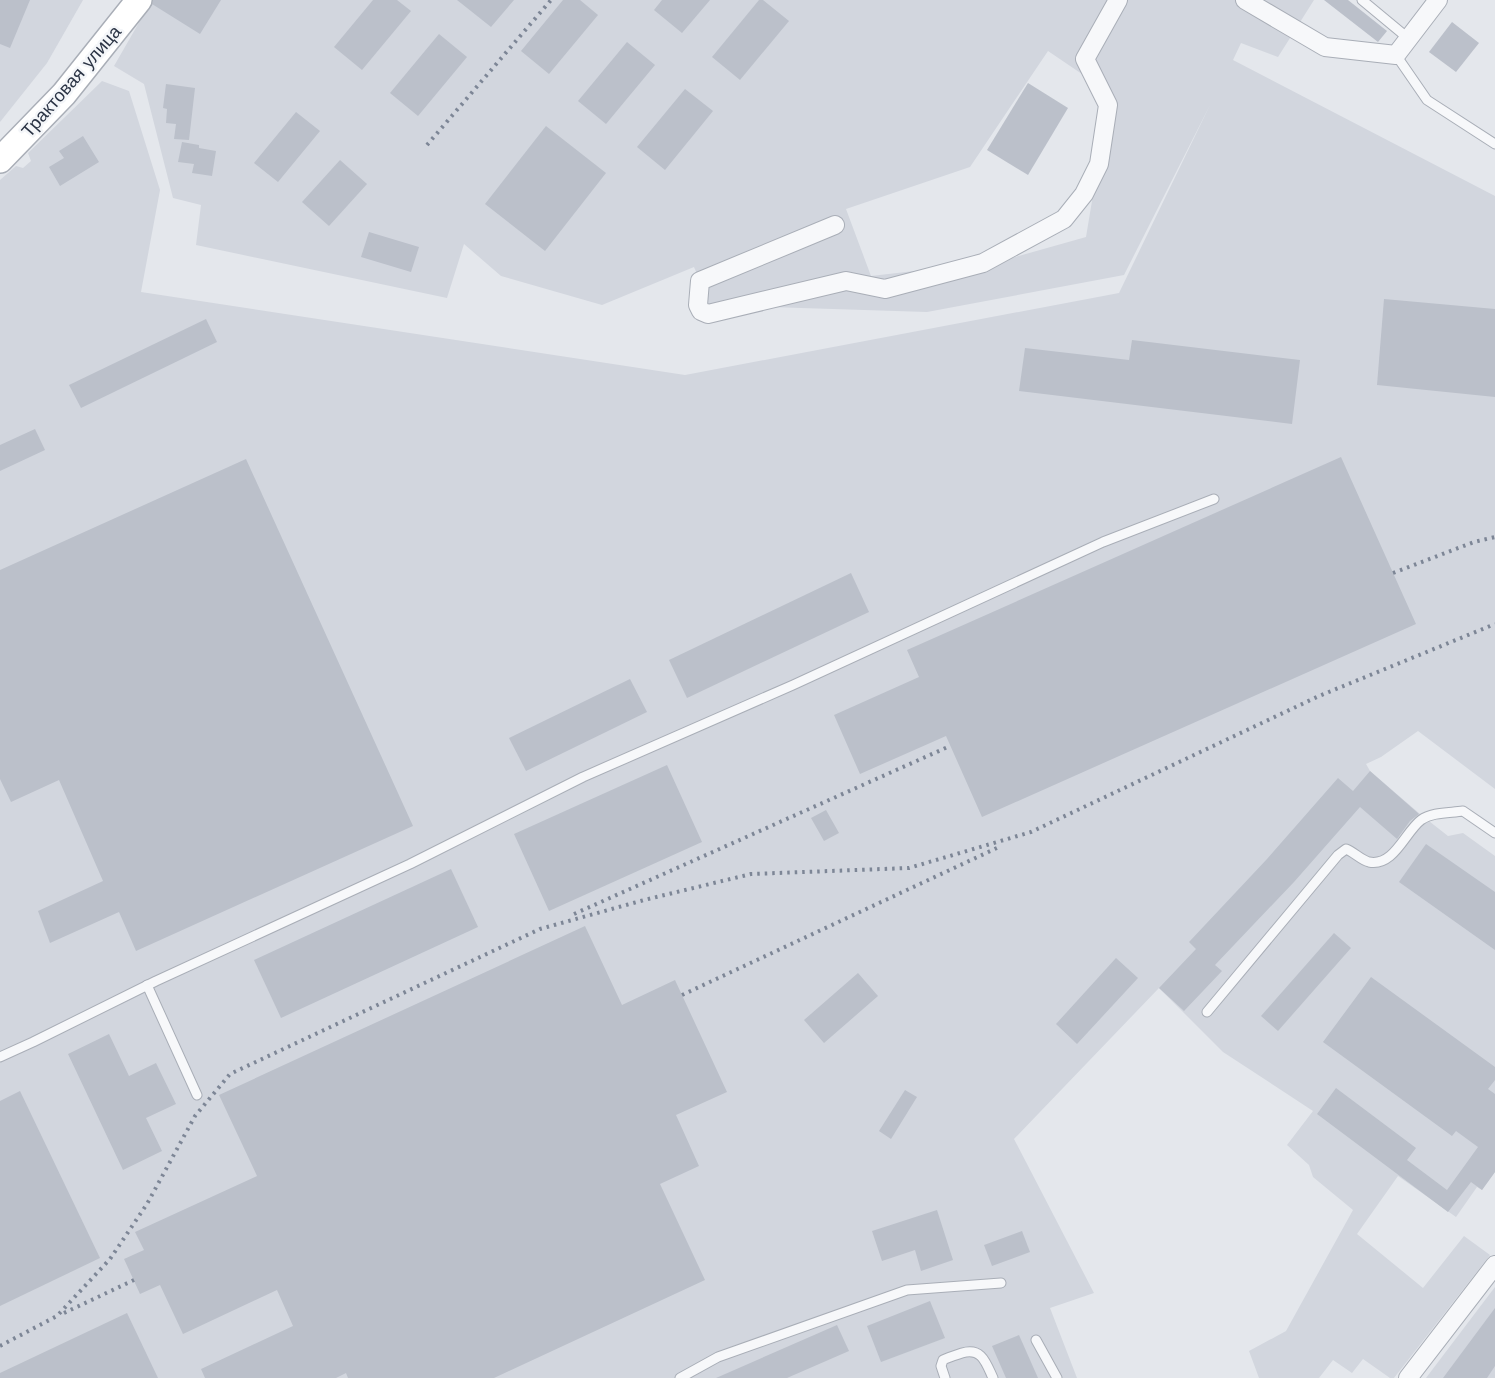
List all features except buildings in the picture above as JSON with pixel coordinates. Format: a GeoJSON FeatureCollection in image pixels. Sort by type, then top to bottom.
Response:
{"type":"FeatureCollection","features":[{"type":"Feature","properties":{"kind":"main road","name":"Трактовая улица"},"geometry":{"type":"LineString","coordinates":[[0,160],[64,94],[139,0]]}},
{"type":"Feature","properties":{"kind":"street"},"geometry":{"type":"LineString","coordinates":[[835,225],[700,281],[698,305],[702,312],[708,314],[846,281],[885,289],[983,263],[1064,219],[1084,194],[1098,164],[1108,105],[1085,59],[1118,0]]}},
{"type":"Feature","properties":{"kind":"street"},"geometry":{"type":"LineString","coordinates":[[1245,0],[1325,47],[1396,55],[1438,0]]}},
{"type":"Feature","properties":{"kind":"street"},"geometry":{"type":"LineString","coordinates":[[1408,1378],[1495,1265]]}},
{"type":"Feature","properties":{"kind":"lane"},"geometry":{"type":"LineString","coordinates":[[1362,0],[1409,39]]}},
{"type":"Feature","properties":{"kind":"lane"},"geometry":{"type":"LineString","coordinates":[[1396,55],[1427,100],[1495,144]]}},
{"type":"Feature","properties":{"kind":"lane"},"geometry":{"type":"LineString","coordinates":[[0,1056],[33,1042],[148,985],[410,864],[583,777],[793,684],[1094,546],[1214,500]]}},
{"type":"Feature","properties":{"kind":"lane"},"geometry":{"type":"LineString","coordinates":[[1207,1012],[1338,855],[1346,849],[1368,862],[1382,862],[1390,856],[1420,821],[1429,816],[1463,811],[1495,833]]}},
{"type":"Feature","properties":{"kind":"lane"},"geometry":{"type":"LineString","coordinates":[[148,985],[197,1095]]}},
{"type":"Feature","properties":{"kind":"lane"},"geometry":{"type":"LineString","coordinates":[[680,1378],[718,1357],[908,1290],[1001,1284]]}},
{"type":"Feature","properties":{"kind":"lane"},"geometry":{"type":"LineString","coordinates":[[1036,1340],[1056,1378]]}},
{"type":"Feature","properties":{"kind":"lane"},"geometry":{"type":"LineString","coordinates":[[945,1378],[941,1366],[943,1360],[961,1353],[974,1351],[983,1356],[993,1378]]}},
{"type":"Feature","properties":{"kind":"shaded area"},"geometry":{"type":"Polygon","coordinates":[[[0,0],[83,0],[47,63],[0,122],[0,0]]]}},
{"type":"Feature","properties":{"kind":"shaded area"},"geometry":{"type":"Polygon","coordinates":[[[152,0],[1314,0],[1278,57],[1241,43],[1233,60],[1495,196],[1495,789],[1418,731],[1381,757],[1366,764],[1370,771],[1448,836],[1463,833],[1495,856],[1495,1172],[1482,1190],[1477,1187],[1456,1217],[1398,1176],[1357,1234],[1423,1288],[1464,1236],[1490,1255],[1394,1378],[1390,1378],[1363,1359],[1352,1373],[1333,1360],[1319,1378],[1259,1378],[1249,1351],[1286,1331],[1353,1210],[1313,1177],[1309,1165],[1287,1145],[1313,1111],[1223,1052],[1159,988],[1014,1139],[1094,1293],[1050,1308],[1077,1378],[0,1378],[0,180],[16,166],[23,168],[31,161],[28,153],[102,81],[129,91],[160,190],[141,292],[685,375],[1119,293],[1210,105],[1124,275],[927,312],[708,305],[694,267],[602,305],[501,276],[464,244],[447,298],[196,245],[201,205],[173,198],[144,84],[114,66],[152,0]],[[1048,51],[970,167],[846,209],[871,276],[1001,261],[1086,237],[1110,93],[1048,51]]]}},
{"type":"Feature","properties":{"kind":"shaded area"},"geometry":{"type":"Polygon","coordinates":[[[1495,1287],[1495,1378],[1426,1378],[1495,1287]]]}},
{"type":"Feature","properties":{"kind":"railway"},"geometry":{"type":"LineString","coordinates":[[427,145],[551,0]]}},
{"type":"Feature","properties":{"kind":"railway"},"geometry":{"type":"LineString","coordinates":[[1393,573],[1474,542],[1495,537]]}},
{"type":"Feature","properties":{"kind":"railway"},"geometry":{"type":"LineString","coordinates":[[0,1346],[57,1316],[110,1259],[147,1204],[195,1116],[230,1074],[540,929],[644,900],[751,874],[909,868],[1031,832],[1319,696],[1495,624]]}},
{"type":"Feature","properties":{"kind":"railway"},"geometry":{"type":"LineString","coordinates":[[574,914],[950,746]]}},
{"type":"Feature","properties":{"kind":"railway"},"geometry":{"type":"LineString","coordinates":[[682,995],[999,847]]}},
{"type":"Feature","properties":{"kind":"railway"},"geometry":{"type":"LineString","coordinates":[[64,1313],[134,1280]]}}]}
